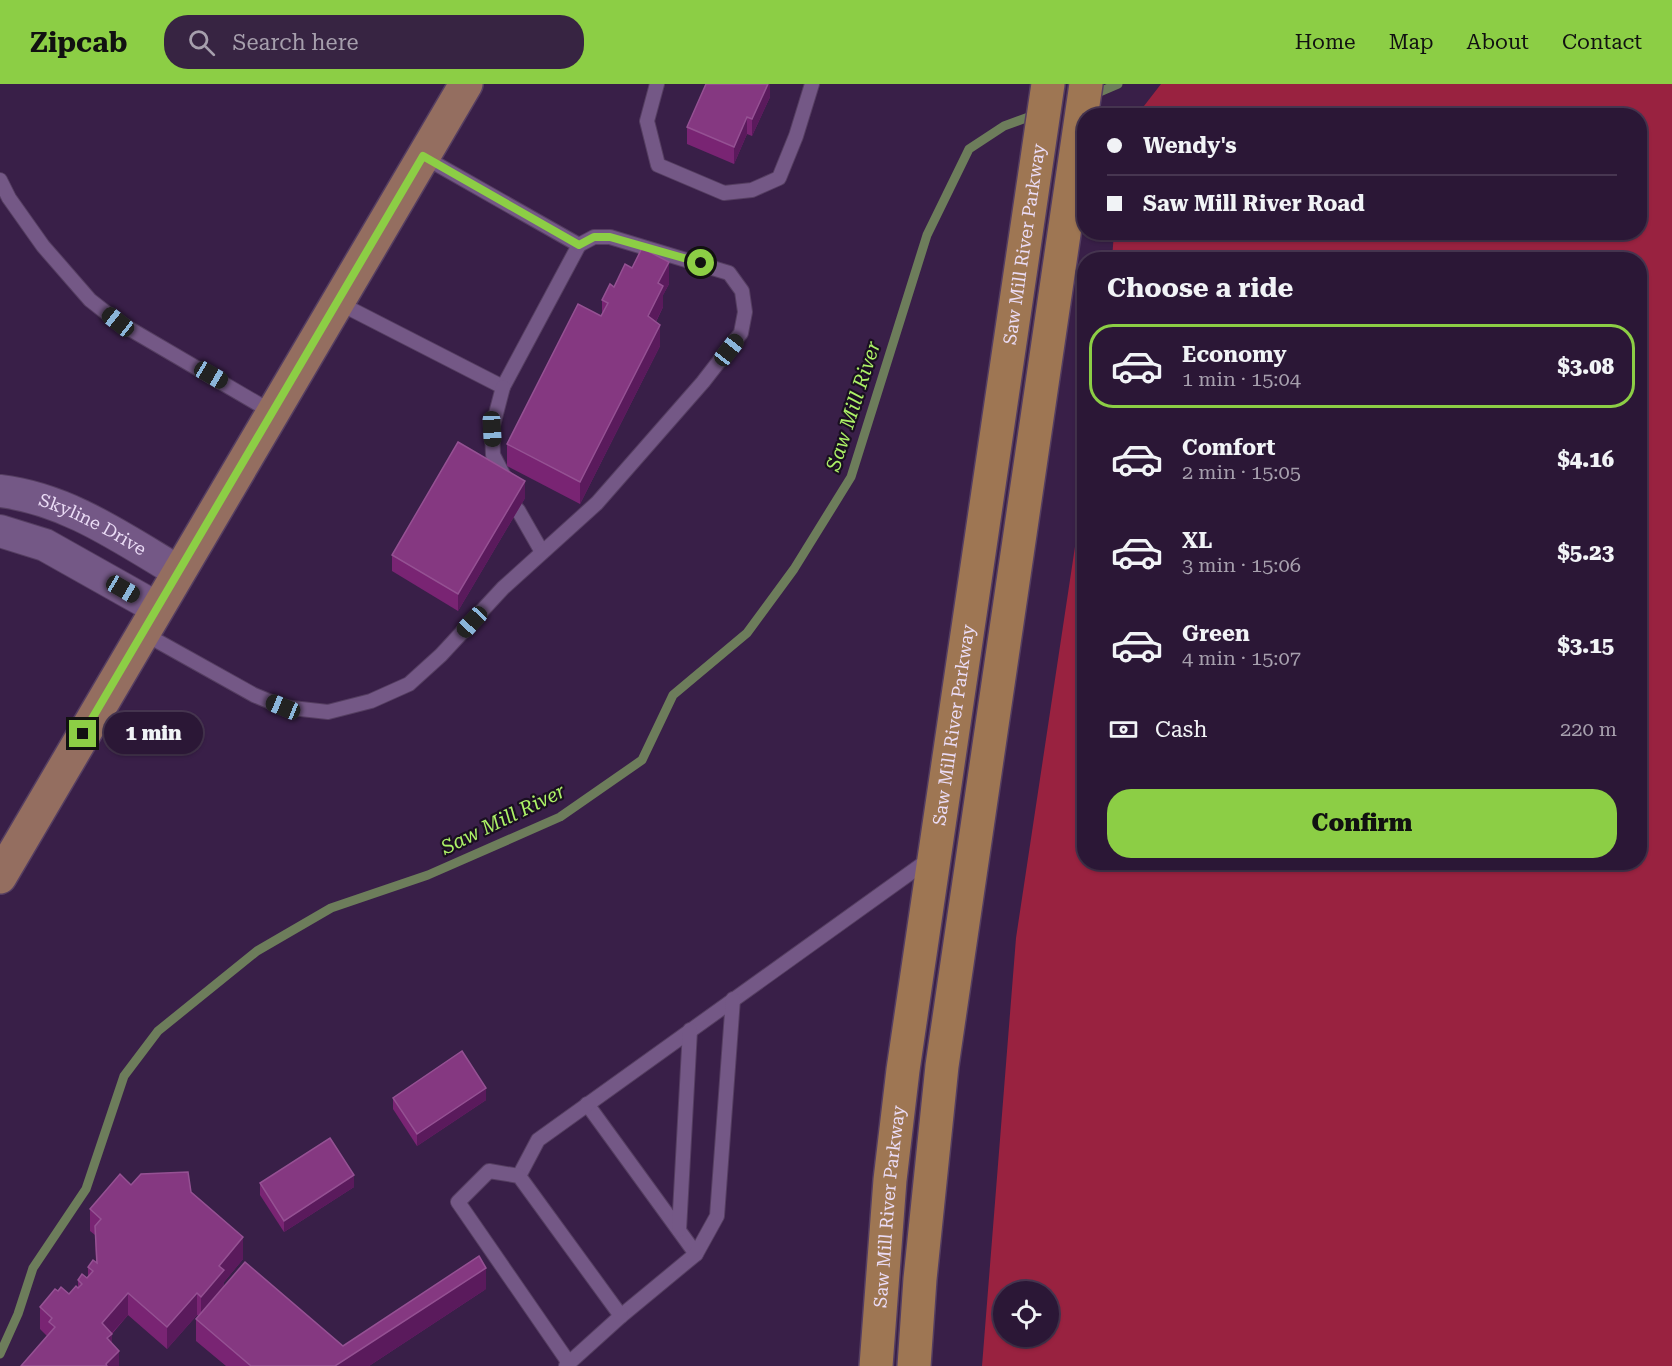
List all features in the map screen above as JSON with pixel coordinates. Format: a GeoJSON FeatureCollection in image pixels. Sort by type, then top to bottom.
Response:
{"type":"FeatureCollection","features":[{"type":"Feature","properties":{"kind":"highway","name":"Saw Mill River Parkway"},"geometry":{"type":"LineString","coordinates":[[1082,108],[1086,84]]}},
{"type":"Feature","properties":{"kind":"highway","name":"Saw Mill River Parkway"},"geometry":{"type":"LineString","coordinates":[[876,1366],[890,1180],[933,857],[1047,87]]}},
{"type":"Feature","properties":{"kind":"highway","name":"Saw Mill River Parkway"},"geometry":{"type":"LineString","coordinates":[[914,1366],[925,1224],[942,1066],[1077,145]]}},
{"type":"Feature","properties":{"kind":"main road"},"geometry":{"type":"LineString","coordinates":[[0,877],[465,84]]}},
{"type":"Feature","properties":{"kind":"street","name":"Skyline Drive"},"geometry":{"type":"LineString","coordinates":[[0,491],[38,497],[61,505],[179,572]]}},
{"type":"Feature","properties":{"kind":"street","name":"Skyline Drive"},"geometry":{"type":"LineString","coordinates":[[0,531],[45,545],[150,621]]}},
{"type":"Feature","properties":{"kind":"lane"},"geometry":{"type":"LineString","coordinates":[[657,84],[648,121],[658,165],[724,193],[752,190],[779,178],[796,136],[812,84]]}},
{"type":"Feature","properties":{"kind":"lane"},"geometry":{"type":"LineString","coordinates":[[423,156],[579,245]]}},
{"type":"Feature","properties":{"kind":"lane"},"geometry":{"type":"LineString","coordinates":[[0,180],[9,198],[43,246],[90,300],[118,322],[272,412]]}},
{"type":"Feature","properties":{"kind":"lane"},"geometry":{"type":"LineString","coordinates":[[150,621],[254,695],[283,707],[328,712],[371,701],[409,684],[441,655],[503,588],[597,503],[704,382],[741,333],[746,312],[742,291],[729,273],[610,237],[594,237],[579,245],[503,387],[492,429],[492,438],[494,455],[510,490]]}},
{"type":"Feature","properties":{"kind":"lane"},"geometry":{"type":"LineString","coordinates":[[337,302],[503,387]]}},
{"type":"Feature","properties":{"kind":"lane"},"geometry":{"type":"LineString","coordinates":[[518,510],[526,528],[542,552]]}},
{"type":"Feature","properties":{"kind":"lane"},"geometry":{"type":"LineString","coordinates":[[519,1176],[538,1140],[933,857]]}},
{"type":"Feature","properties":{"kind":"lane"},"geometry":{"type":"LineString","coordinates":[[621,1316],[519,1176],[489,1170],[458,1203],[567,1365],[621,1316],[696,1254],[717,1216],[733,999]]}},
{"type":"Feature","properties":{"kind":"lane"},"geometry":{"type":"LineString","coordinates":[[679,1230],[690,1030]]}},
{"type":"Feature","properties":{"kind":"lane"},"geometry":{"type":"LineString","coordinates":[[587,1104],[696,1254]]}},
{"type":"Feature","properties":{"kind":"shaded area"},"geometry":{"type":"Polygon","coordinates":[[[1161,84],[1672,84],[1672,1366],[982,1366],[1016,938],[1077,533],[1077,870],[1647,870],[1647,252],[1113,252],[1113,240],[1647,240],[1647,108],[1142,108],[1161,84]]]}},
{"type":"Feature","properties":{"kind":"building"},"geometry":{"type":"Polygon","coordinates":[[[706,84],[768,84],[752,119],[747,117],[734,147],[687,127],[706,84]]]}},
{"type":"Feature","properties":{"kind":"building"},"geometry":{"type":"Polygon","coordinates":[[[642,248],[669,262],[658,283],[663,286],[648,316],[660,325],[580,482],[507,444],[578,304],[601,316],[608,303],[602,300],[610,284],[614,287],[625,264],[632,268],[642,248]]]}},
{"type":"Feature","properties":{"kind":"building"},"geometry":{"type":"Polygon","coordinates":[[[458,442],[525,481],[458,594],[392,555],[458,442]]]}},
{"type":"Feature","properties":{"kind":"building"},"geometry":{"type":"Polygon","coordinates":[[[462,1051],[486,1088],[417,1134],[393,1098],[462,1051]]]}},
{"type":"Feature","properties":{"kind":"building"},"geometry":{"type":"Polygon","coordinates":[[[330,1138],[354,1175],[284,1221],[260,1183],[330,1138]]]}},
{"type":"Feature","properties":{"kind":"building"},"geometry":{"type":"Polygon","coordinates":[[[188,1172],[191,1192],[243,1237],[219,1266],[224,1270],[201,1297],[197,1293],[167,1327],[128,1293],[102,1323],[112,1334],[107,1338],[119,1351],[106,1364],[107,1366],[21,1366],[55,1327],[49,1322],[52,1318],[40,1307],[55,1289],[58,1291],[61,1287],[69,1294],[76,1286],[78,1288],[82,1284],[78,1280],[82,1274],[87,1278],[93,1271],[88,1267],[93,1260],[97,1263],[95,1226],[101,1219],[90,1209],[120,1174],[131,1185],[141,1174],[188,1172]]]}},
{"type":"Feature","properties":{"kind":"building"},"geometry":{"type":"Polygon","coordinates":[[[479,1256],[486,1268],[335,1366],[251,1366],[196,1319],[245,1262],[343,1346],[479,1256]]]}},
{"type":"Feature","properties":{"kind":"waterway","name":"Saw Mill River"},"geometry":{"type":"LineString","coordinates":[[1090,96],[1118,84]]}},
{"type":"Feature","properties":{"kind":"waterway","name":"Saw Mill River"},"geometry":{"type":"LineString","coordinates":[[0,1354],[18,1314],[33,1268],[86,1189],[124,1076],[158,1031],[257,951],[331,908],[428,875],[560,817],[642,760],[673,695],[747,633],[794,569],[851,477],[927,235],[969,149],[1004,126],[1037,114]]}},
{"type":"Feature","properties":{"kind":"route"},"geometry":{"type":"LineString","coordinates":[[83,734],[423,156],[579,245],[594,237],[610,237],[643,249],[701,263]]}}]}
